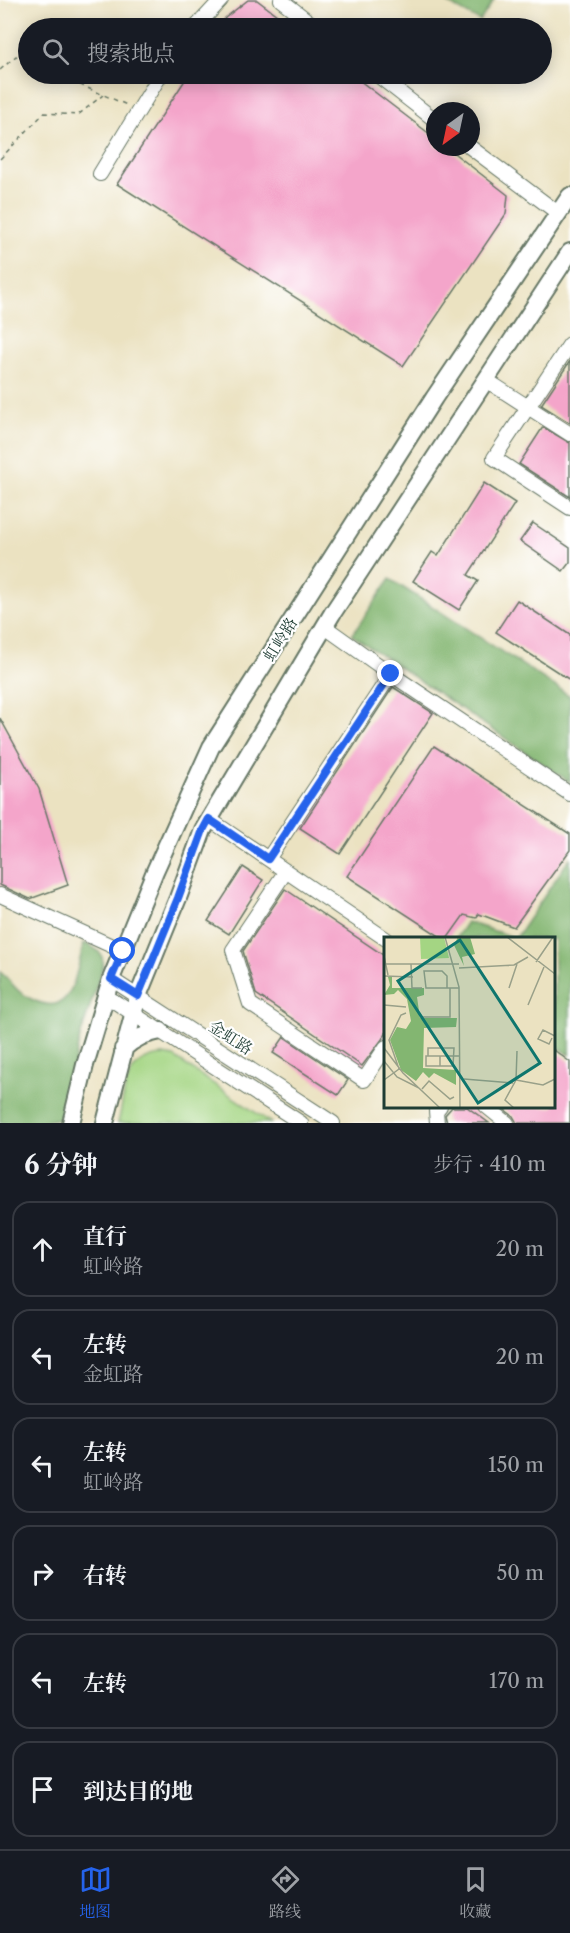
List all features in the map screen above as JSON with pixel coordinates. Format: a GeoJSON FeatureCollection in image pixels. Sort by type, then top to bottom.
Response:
{"type":"FeatureCollection","features":[{"type":"Feature","properties":{"kind":"main road","name":"虹岭路"},"geometry":{"type":"LineString","coordinates":[[71,1123],[85,1065],[111,979],[155,871],[211,747],[434,398],[570,195]]}},
{"type":"Feature","properties":{"kind":"main road","name":"虹岭路"},"geometry":{"type":"LineString","coordinates":[[105,1123],[138,996],[203,830],[325,627],[570,252]]}},
{"type":"Feature","properties":{"kind":"main road"},"geometry":{"type":"LineString","coordinates":[[123,1049],[134,1039],[161,1031]]}},
{"type":"Feature","properties":{"kind":"street"},"geometry":{"type":"LineString","coordinates":[[204,18],[220,0]]}},
{"type":"Feature","properties":{"kind":"street"},"geometry":{"type":"LineString","coordinates":[[281,0],[304,18]]}},
{"type":"Feature","properties":{"kind":"street"},"geometry":{"type":"LineString","coordinates":[[100,174],[155,84]]}},
{"type":"Feature","properties":{"kind":"street"},"geometry":{"type":"LineString","coordinates":[[389,84],[426,113]]}},
{"type":"Feature","properties":{"kind":"street"},"geometry":{"type":"LineString","coordinates":[[480,154],[558,213]]}},
{"type":"Feature","properties":{"kind":"street"},"geometry":{"type":"LineString","coordinates":[[570,344],[495,458],[570,508]]}},
{"type":"Feature","properties":{"kind":"street"},"geometry":{"type":"LineString","coordinates":[[486,380],[570,434]]}},
{"type":"Feature","properties":{"kind":"street"},"geometry":{"type":"LineString","coordinates":[[325,627],[570,794]]}},
{"type":"Feature","properties":{"kind":"street"},"geometry":{"type":"LineString","coordinates":[[268,859],[391,674]]}},
{"type":"Feature","properties":{"kind":"street"},"geometry":{"type":"LineString","coordinates":[[209,819],[384,938]]}},
{"type":"Feature","properties":{"kind":"street"},"geometry":{"type":"LineString","coordinates":[[286,871],[233,950],[250,1004],[364,1080],[384,1050]]}},
{"type":"Feature","properties":{"kind":"street"},"geometry":{"type":"LineString","coordinates":[[0,895],[123,951]]}},
{"type":"Feature","properties":{"kind":"street","name":"金虹路"},"geometry":{"type":"LineString","coordinates":[[111,979],[333,1123]]}},
{"type":"Feature","properties":{"kind":"street","name":"金虹路"},"geometry":{"type":"LineString","coordinates":[[105,996],[301,1123]]}},
{"type":"Feature","properties":{"kind":"street"},"geometry":{"type":"LineString","coordinates":[[437,1123],[436,1112],[439,1108]]}},
{"type":"Feature","properties":{"kind":"street"},"geometry":{"type":"LineString","coordinates":[[487,1108],[507,1123]]}},
{"type":"Feature","properties":{"kind":"path"},"geometry":{"type":"LineString","coordinates":[[0,70],[16,56],[18,57]]}},
{"type":"Feature","properties":{"kind":"path"},"geometry":{"type":"LineString","coordinates":[[78,84],[139,111]]}},
{"type":"Feature","properties":{"kind":"path"},"geometry":{"type":"LineString","coordinates":[[0,159],[44,113],[78,115],[103,95]]}},
{"type":"Feature","properties":{"kind":"green space"},"geometry":{"type":"Polygon","coordinates":[[[442,0],[494,0],[482,18],[475,18],[442,0]]]}},
{"type":"Feature","properties":{"kind":"green space"},"geometry":{"type":"Polygon","coordinates":[[[390,579],[570,696],[570,782],[352,635],[390,579]]]}},
{"type":"Feature","properties":{"kind":"green space"},"geometry":{"type":"Polygon","coordinates":[[[570,858],[570,1055],[555,1045],[555,937],[517,937],[570,858]]]}},
{"type":"Feature","properties":{"kind":"green space"},"geometry":{"type":"Polygon","coordinates":[[[467,922],[513,937],[457,937],[467,922]]]}},
{"type":"Feature","properties":{"kind":"green space"},"geometry":{"type":"Polygon","coordinates":[[[84,943],[98,951],[103,966],[80,1037],[62,1118],[34,1123],[0,1123],[0,972],[17,990],[40,1003],[53,1004],[62,1001],[74,983],[84,943]]]}},
{"type":"Feature","properties":{"kind":"green space"},"geometry":{"type":"Polygon","coordinates":[[[163,1055],[174,1057],[271,1123],[118,1123],[128,1078],[133,1070],[150,1058],[163,1055]]]}},
{"type":"Feature","properties":{"kind":"building"},"geometry":{"type":"Polygon","coordinates":[[[248,0],[257,0],[281,18],[225,18],[248,0]]]}},
{"type":"Feature","properties":{"kind":"building"},"geometry":{"type":"Polygon","coordinates":[[[182,84],[364,84],[426,131],[426,156],[458,156],[508,195],[506,214],[403,366],[117,184],[182,84]]]}},
{"type":"Feature","properties":{"kind":"building"},"geometry":{"type":"Polygon","coordinates":[[[570,361],[570,423],[541,405],[570,361]]]}},
{"type":"Feature","properties":{"kind":"building"},"geometry":{"type":"Polygon","coordinates":[[[543,427],[570,443],[570,497],[519,464],[543,427]]]}},
{"type":"Feature","properties":{"kind":"building"},"geometry":{"type":"Polygon","coordinates":[[[484,483],[515,503],[468,575],[478,581],[459,610],[413,581],[432,552],[438,556],[484,483]]]}},
{"type":"Feature","properties":{"kind":"building"},"geometry":{"type":"Polygon","coordinates":[[[533,523],[570,548],[570,562],[563,571],[520,541],[533,523]]]}},
{"type":"Feature","properties":{"kind":"building"},"geometry":{"type":"Polygon","coordinates":[[[517,600],[570,635],[570,680],[496,632],[517,600]]]}},
{"type":"Feature","properties":{"kind":"building"},"geometry":{"type":"Polygon","coordinates":[[[393,687],[433,713],[340,854],[300,828],[393,687]]]}},
{"type":"Feature","properties":{"kind":"building"},"geometry":{"type":"Polygon","coordinates":[[[0,718],[39,789],[68,885],[30,899],[0,885],[0,718]]]}},
{"type":"Feature","properties":{"kind":"building"},"geometry":{"type":"Polygon","coordinates":[[[434,746],[570,834],[570,850],[514,927],[479,914],[476,918],[464,915],[448,937],[441,937],[347,876],[434,746]]]}},
{"type":"Feature","properties":{"kind":"building"},"geometry":{"type":"Polygon","coordinates":[[[243,867],[263,880],[229,934],[208,921],[243,867]]]}},
{"type":"Feature","properties":{"kind":"building"},"geometry":{"type":"Polygon","coordinates":[[[285,889],[384,956],[384,1037],[362,1066],[256,994],[243,951],[285,889]]]}},
{"type":"Feature","properties":{"kind":"building"},"geometry":{"type":"Polygon","coordinates":[[[284,1037],[348,1080],[338,1095],[273,1053],[284,1037]]]}},
{"type":"Feature","properties":{"kind":"building"},"geometry":{"type":"Polygon","coordinates":[[[555,1051],[570,1062],[570,1123],[517,1123],[513,1116],[502,1108],[555,1108],[555,1051]]]}},
{"type":"Feature","properties":{"kind":"building"},"geometry":{"type":"Polygon","coordinates":[[[451,1108],[468,1108],[489,1123],[447,1123],[445,1115],[451,1108]]]}},
{"type":"Feature","properties":{"kind":"route"},"geometry":{"type":"LineString","coordinates":[[123,951],[111,979],[138,996],[209,819],[268,859],[391,674]]}}]}
